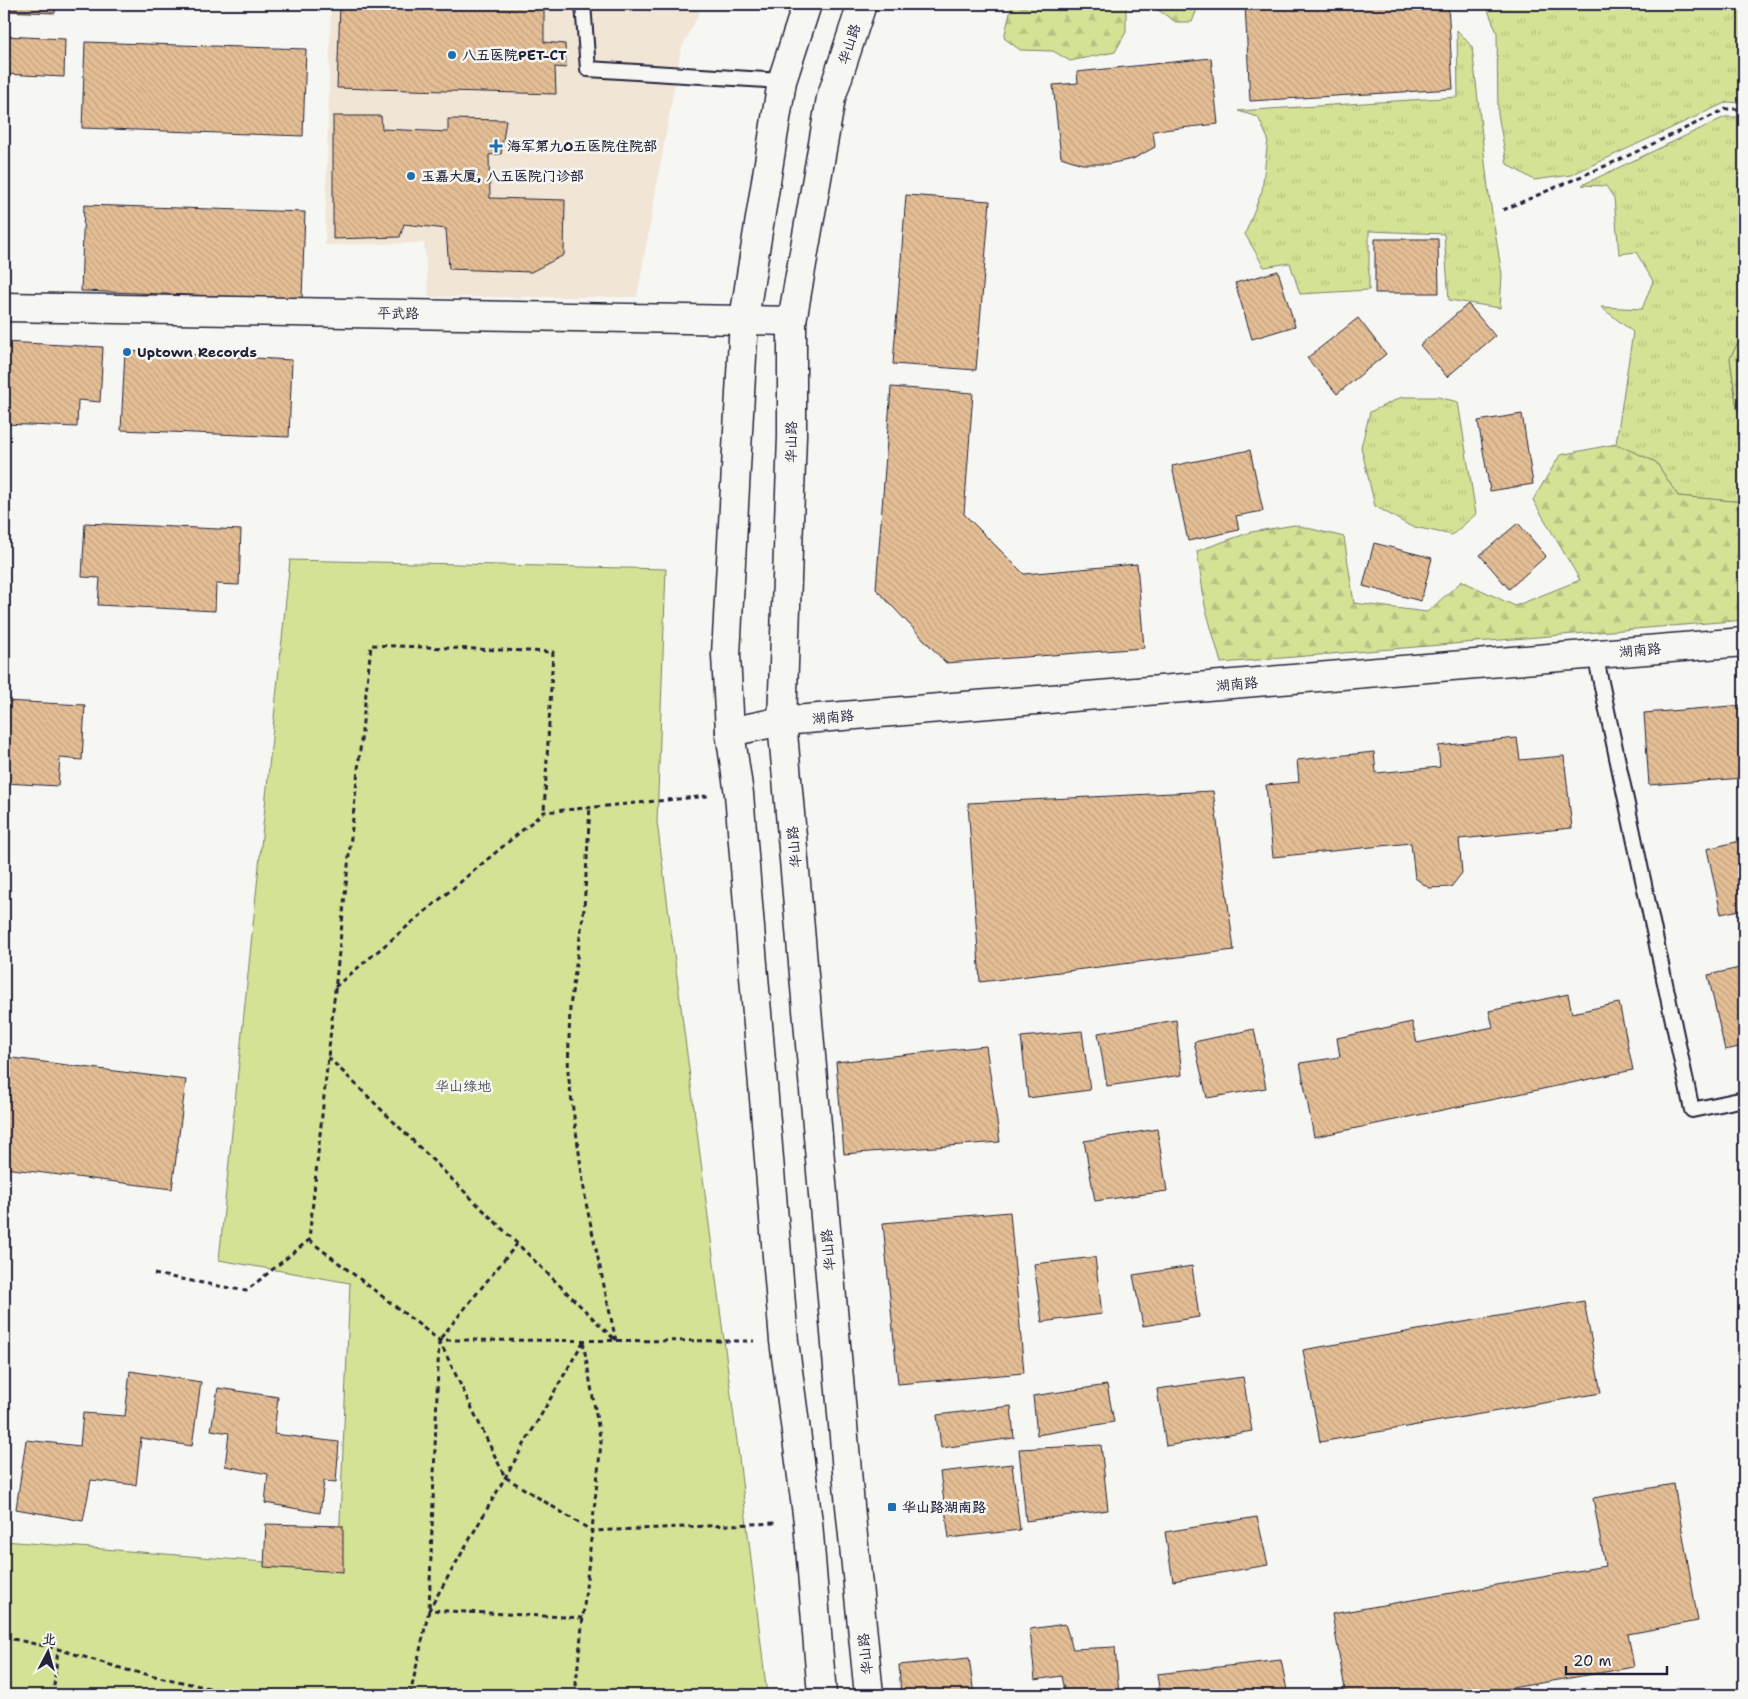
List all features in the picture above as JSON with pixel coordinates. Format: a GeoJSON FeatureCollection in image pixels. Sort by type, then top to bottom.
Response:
{"type":"FeatureCollection","features":[{"type":"Feature","properties":{"kind":"main road"},"geometry":{"type":"LineString","coordinates":[[807,4],[782,82],[744,319],[726,656],[730,732],[739,794],[784,1341],[808,1522],[822,1695]]}},
{"type":"Feature","properties":{"kind":"main road","name":"华山路"},"geometry":{"type":"LineString","coordinates":[[862,4],[831,98],[792,320],[792,436],[782,721],[850,1506],[869,1695]]}},
{"type":"Feature","properties":{"kind":"main road","name":"平武路"},"geometry":{"type":"LineString","coordinates":[[4,307],[792,320]]}},
{"type":"Feature","properties":{"kind":"main road","name":"湖南路"},"geometry":{"type":"LineString","coordinates":[[730,732],[782,721],[1744,642]]}},
{"type":"Feature","properties":{"kind":"lane"},"geometry":{"type":"LineString","coordinates":[[583,4],[588,69],[782,82]]}},
{"type":"Feature","properties":{"kind":"lane"},"geometry":{"type":"LineString","coordinates":[[1595,654],[1692,1110],[1744,1099]]}},
{"type":"Feature","properties":{"kind":"path"},"geometry":{"type":"LineString","coordinates":[[1503,210],[1619,160],[1726,109],[1744,109]]}},
{"type":"Feature","properties":{"kind":"path"},"geometry":{"type":"LineString","coordinates":[[154,1274],[246,1291],[309,1240],[371,645],[553,652],[544,812]]}},
{"type":"Feature","properties":{"kind":"path"},"geometry":{"type":"LineString","coordinates":[[335,988],[544,812],[590,806],[739,794]]}},
{"type":"Feature","properties":{"kind":"path"},"geometry":{"type":"LineString","coordinates":[[590,806],[584,908],[570,1007],[568,1073],[586,1202],[616,1341]]}},
{"type":"Feature","properties":{"kind":"path"},"geometry":{"type":"LineString","coordinates":[[328,1056],[616,1341]]}},
{"type":"Feature","properties":{"kind":"path"},"geometry":{"type":"LineString","coordinates":[[309,1240],[439,1340],[505,1477],[592,1531],[808,1522]]}},
{"type":"Feature","properties":{"kind":"path"},"geometry":{"type":"LineString","coordinates":[[410,1695],[429,1610],[439,1340],[517,1244]]}},
{"type":"Feature","properties":{"kind":"path"},"geometry":{"type":"LineString","coordinates":[[439,1340],[784,1341]]}},
{"type":"Feature","properties":{"kind":"path"},"geometry":{"type":"LineString","coordinates":[[429,1610],[583,1341]]}},
{"type":"Feature","properties":{"kind":"path"},"geometry":{"type":"LineString","coordinates":[[578,1695],[576,1684],[601,1443],[583,1341]]}},
{"type":"Feature","properties":{"kind":"path"},"geometry":{"type":"LineString","coordinates":[[429,1610],[583,1618]]}},
{"type":"Feature","properties":{"kind":"path"},"geometry":{"type":"LineString","coordinates":[[4,1637],[58,1649],[127,1670],[242,1695]]}},
{"type":"Feature","properties":{"kind":"path"},"geometry":{"type":"LineString","coordinates":[[53,1695],[58,1649]]}},
{"type":"Feature","properties":{"kind":"shaded area","name":"海军第九O五医院住院部"},"geometry":{"type":"Polygon","coordinates":[[[331,4],[704,4],[681,49],[637,297],[429,297],[424,243],[325,245],[331,4]]]}},
{"type":"Feature","properties":{"kind":"green space"},"geometry":{"type":"Polygon","coordinates":[[[1012,4],[1146,4],[1126,6],[1126,32],[1115,52],[1070,61],[1053,51],[1020,50],[1004,38],[1012,4]]]}},
{"type":"Feature","properties":{"kind":"green space"},"geometry":{"type":"Polygon","coordinates":[[[1149,4],[1199,4],[1192,22],[1176,22],[1149,4]]]}},
{"type":"Feature","properties":{"kind":"green space"},"geometry":{"type":"Polygon","coordinates":[[[1487,4],[1744,4],[1744,103],[1727,102],[1571,175],[1534,180],[1507,164],[1498,114],[1497,33],[1487,4]]]}},
{"type":"Feature","properties":{"kind":"green space"},"geometry":{"type":"Polygon","coordinates":[[[1457,30],[1472,47],[1488,188],[1502,275],[1500,308],[1449,300],[1444,234],[1369,231],[1369,290],[1300,294],[1290,263],[1264,267],[1245,234],[1262,191],[1268,139],[1258,117],[1238,111],[1458,97],[1457,30]]]}},
{"type":"Feature","properties":{"kind":"green space"},"geometry":{"type":"Polygon","coordinates":[[[1725,117],[1744,117],[1744,332],[1730,358],[1737,409],[1744,417],[1744,502],[1678,496],[1656,462],[1616,444],[1633,332],[1601,307],[1642,309],[1653,281],[1636,252],[1619,254],[1614,198],[1606,186],[1582,185],[1725,117]]]}},
{"type":"Feature","properties":{"kind":"green space"},"geometry":{"type":"Polygon","coordinates":[[[1744,332],[1744,417],[1737,409],[1730,358],[1744,332]]]}},
{"type":"Feature","properties":{"kind":"green space"},"geometry":{"type":"Polygon","coordinates":[[[1402,397],[1438,397],[1458,402],[1476,514],[1452,535],[1410,526],[1375,506],[1361,447],[1370,412],[1402,397]]]}},
{"type":"Feature","properties":{"kind":"green space"},"geometry":{"type":"Polygon","coordinates":[[[1616,444],[1656,462],[1678,496],[1744,502],[1744,620],[1221,663],[1205,606],[1197,551],[1251,532],[1295,525],[1344,537],[1354,603],[1427,612],[1462,581],[1515,606],[1580,580],[1533,500],[1560,455],[1616,444]]]}},
{"type":"Feature","properties":{"kind":"green space","name":"华山绿地"},"geometry":{"type":"Polygon","coordinates":[[[290,560],[666,569],[657,822],[738,1449],[767,1695],[4,1695],[4,1541],[338,1568],[350,1283],[219,1260],[290,560]]]}},
{"type":"Feature","properties":{"kind":"building"},"geometry":{"type":"Polygon","coordinates":[[[4,4],[56,4],[55,13],[4,11],[4,4]]]}},
{"type":"Feature","properties":{"kind":"building","name":"八五医院PET-CT"},"geometry":{"type":"Polygon","coordinates":[[[340,4],[544,4],[544,42],[565,44],[566,68],[555,67],[556,94],[337,88],[340,4]]]}},
{"type":"Feature","properties":{"kind":"building"},"geometry":{"type":"Polygon","coordinates":[[[1245,4],[1448,4],[1453,89],[1250,101],[1245,4]]]}},
{"type":"Feature","properties":{"kind":"building"},"geometry":{"type":"Polygon","coordinates":[[[4,36],[65,39],[64,77],[4,74],[4,36]]]}},
{"type":"Feature","properties":{"kind":"building"},"geometry":{"type":"Polygon","coordinates":[[[85,42],[306,49],[303,136],[82,128],[85,42]]]}},
{"type":"Feature","properties":{"kind":"building"},"geometry":{"type":"Polygon","coordinates":[[[1211,58],[1218,124],[1153,131],[1155,147],[1133,159],[1108,164],[1082,164],[1061,157],[1053,85],[1078,83],[1077,72],[1211,58]]]}},
{"type":"Feature","properties":{"kind":"building","name":"玉嘉大厦, 八五医院门诊部"},"geometry":{"type":"Polygon","coordinates":[[[333,116],[381,116],[382,129],[448,132],[448,119],[506,120],[501,154],[489,155],[490,198],[565,200],[564,255],[531,272],[449,269],[446,229],[404,224],[400,237],[333,239],[333,116]]]}},
{"type":"Feature","properties":{"kind":"building"},"geometry":{"type":"Polygon","coordinates":[[[906,195],[990,201],[976,370],[893,364],[906,195]]]}},
{"type":"Feature","properties":{"kind":"building"},"geometry":{"type":"Polygon","coordinates":[[[84,205],[305,212],[302,299],[81,291],[84,205]]]}},
{"type":"Feature","properties":{"kind":"building"},"geometry":{"type":"Polygon","coordinates":[[[1375,239],[1438,239],[1439,293],[1375,293],[1375,239]]]}},
{"type":"Feature","properties":{"kind":"building"},"geometry":{"type":"Polygon","coordinates":[[[1278,271],[1295,326],[1252,339],[1235,283],[1278,271]]]}},
{"type":"Feature","properties":{"kind":"building"},"geometry":{"type":"Polygon","coordinates":[[[1468,304],[1495,336],[1447,377],[1420,345],[1468,304]]]}},
{"type":"Feature","properties":{"kind":"building"},"geometry":{"type":"Polygon","coordinates":[[[1358,318],[1386,354],[1337,394],[1307,358],[1358,318]]]}},
{"type":"Feature","properties":{"kind":"building"},"geometry":{"type":"Polygon","coordinates":[[[4,342],[103,347],[100,402],[78,400],[77,427],[4,424],[4,342]]]}},
{"type":"Feature","properties":{"kind":"building"},"geometry":{"type":"Polygon","coordinates":[[[125,351],[292,360],[289,437],[121,430],[125,351]]]}},
{"type":"Feature","properties":{"kind":"building"},"geometry":{"type":"Polygon","coordinates":[[[891,387],[973,393],[964,514],[1024,574],[1137,564],[1144,648],[946,663],[876,589],[891,387]]]}},
{"type":"Feature","properties":{"kind":"building"},"geometry":{"type":"Polygon","coordinates":[[[1522,414],[1533,484],[1490,491],[1478,421],[1522,414]]]}},
{"type":"Feature","properties":{"kind":"building"},"geometry":{"type":"Polygon","coordinates":[[[1250,450],[1263,511],[1236,516],[1239,530],[1188,541],[1172,466],[1250,450]]]}},
{"type":"Feature","properties":{"kind":"building"},"geometry":{"type":"Polygon","coordinates":[[[85,523],[241,530],[239,585],[216,584],[215,611],[98,605],[100,578],[82,577],[85,523]]]}},
{"type":"Feature","properties":{"kind":"building"},"geometry":{"type":"Polygon","coordinates":[[[1518,523],[1546,556],[1509,589],[1480,555],[1518,523]]]}},
{"type":"Feature","properties":{"kind":"building"},"geometry":{"type":"Polygon","coordinates":[[[1374,543],[1432,558],[1421,601],[1363,586],[1374,543]]]}},
{"type":"Feature","properties":{"kind":"building"},"geometry":{"type":"Polygon","coordinates":[[[4,701],[85,705],[82,760],[60,758],[58,786],[4,783],[4,701]]]}},
{"type":"Feature","properties":{"kind":"building"},"geometry":{"type":"Polygon","coordinates":[[[1744,705],[1744,778],[1649,785],[1644,713],[1744,705]]]}},
{"type":"Feature","properties":{"kind":"building"},"geometry":{"type":"Polygon","coordinates":[[[1517,738],[1520,760],[1564,756],[1572,828],[1459,839],[1462,873],[1451,887],[1429,888],[1415,878],[1411,843],[1273,857],[1266,785],[1299,782],[1297,760],[1374,752],[1376,773],[1440,767],[1438,746],[1517,738]]]}},
{"type":"Feature","properties":{"kind":"building"},"geometry":{"type":"Polygon","coordinates":[[[1213,791],[1234,950],[980,982],[968,803],[1213,791]]]}},
{"type":"Feature","properties":{"kind":"building"},"geometry":{"type":"Polygon","coordinates":[[[1744,840],[1744,909],[1721,914],[1707,849],[1744,840]]]}},
{"type":"Feature","properties":{"kind":"building"},"geometry":{"type":"Polygon","coordinates":[[[1744,967],[1744,1046],[1725,1050],[1708,975],[1744,967]]]}},
{"type":"Feature","properties":{"kind":"building"},"geometry":{"type":"Polygon","coordinates":[[[1568,994],[1572,1013],[1619,1003],[1633,1070],[1314,1137],[1300,1063],[1340,1057],[1337,1038],[1412,1022],[1417,1043],[1493,1027],[1489,1011],[1568,994]]]}},
{"type":"Feature","properties":{"kind":"building"},"geometry":{"type":"Polygon","coordinates":[[[1176,1020],[1182,1075],[1107,1086],[1098,1033],[1176,1020]]]}},
{"type":"Feature","properties":{"kind":"building"},"geometry":{"type":"Polygon","coordinates":[[[1254,1029],[1266,1088],[1207,1098],[1194,1042],[1254,1029]]]}},
{"type":"Feature","properties":{"kind":"building"},"geometry":{"type":"Polygon","coordinates":[[[1082,1031],[1090,1090],[1028,1098],[1021,1037],[1082,1031]]]}},
{"type":"Feature","properties":{"kind":"building"},"geometry":{"type":"Polygon","coordinates":[[[986,1046],[1000,1142],[844,1154],[836,1062],[986,1046]]]}},
{"type":"Feature","properties":{"kind":"building"},"geometry":{"type":"Polygon","coordinates":[[[4,1057],[186,1080],[172,1189],[4,1168],[4,1057]]]}},
{"type":"Feature","properties":{"kind":"building"},"geometry":{"type":"Polygon","coordinates":[[[1157,1129],[1167,1191],[1095,1201],[1084,1141],[1157,1129]]]}},
{"type":"Feature","properties":{"kind":"building"},"geometry":{"type":"Polygon","coordinates":[[[1010,1212],[1024,1373],[898,1384],[883,1223],[1010,1212]]]}},
{"type":"Feature","properties":{"kind":"building"},"geometry":{"type":"Polygon","coordinates":[[[1095,1257],[1102,1314],[1042,1322],[1034,1264],[1095,1257]]]}},
{"type":"Feature","properties":{"kind":"building"},"geometry":{"type":"Polygon","coordinates":[[[1192,1266],[1199,1317],[1143,1326],[1133,1275],[1192,1266]]]}},
{"type":"Feature","properties":{"kind":"building"},"geometry":{"type":"Polygon","coordinates":[[[1584,1301],[1601,1393],[1320,1442],[1303,1350],[1584,1301]]]}},
{"type":"Feature","properties":{"kind":"building"},"geometry":{"type":"Polygon","coordinates":[[[130,1371],[201,1382],[192,1446],[141,1438],[136,1485],[91,1480],[83,1521],[16,1509],[26,1440],[80,1446],[83,1413],[125,1416],[130,1371]]]}},
{"type":"Feature","properties":{"kind":"building"},"geometry":{"type":"Polygon","coordinates":[[[1243,1377],[1252,1431],[1166,1446],[1157,1389],[1243,1377]]]}},
{"type":"Feature","properties":{"kind":"building"},"geometry":{"type":"Polygon","coordinates":[[[1107,1385],[1114,1422],[1037,1435],[1033,1396],[1107,1385]]]}},
{"type":"Feature","properties":{"kind":"building"},"geometry":{"type":"Polygon","coordinates":[[[218,1388],[278,1397],[274,1434],[339,1442],[336,1482],[324,1481],[320,1513],[265,1503],[268,1474],[225,1466],[229,1433],[211,1430],[218,1388]]]}},
{"type":"Feature","properties":{"kind":"building"},"geometry":{"type":"Polygon","coordinates":[[[1011,1406],[1014,1438],[941,1448],[937,1415],[1011,1406]]]}},
{"type":"Feature","properties":{"kind":"building"},"geometry":{"type":"Polygon","coordinates":[[[1101,1445],[1108,1510],[1026,1521],[1019,1449],[1101,1445]]]}},
{"type":"Feature","properties":{"kind":"building"},"geometry":{"type":"Polygon","coordinates":[[[1012,1464],[1020,1530],[949,1538],[940,1472],[1012,1464]]]}},
{"type":"Feature","properties":{"kind":"building"},"geometry":{"type":"Polygon","coordinates":[[[1674,1484],[1698,1621],[1628,1634],[1634,1667],[1471,1695],[1346,1695],[1332,1614],[1605,1566],[1593,1498],[1674,1484]]]}},
{"type":"Feature","properties":{"kind":"building"},"geometry":{"type":"Polygon","coordinates":[[[1257,1517],[1268,1565],[1173,1581],[1165,1532],[1257,1517]]]}},
{"type":"Feature","properties":{"kind":"building"},"geometry":{"type":"Polygon","coordinates":[[[266,1524],[343,1526],[343,1572],[264,1567],[266,1524]]]}},
{"type":"Feature","properties":{"kind":"building"},"geometry":{"type":"Polygon","coordinates":[[[1065,1624],[1073,1649],[1115,1647],[1119,1695],[1065,1695],[1061,1676],[1035,1680],[1030,1629],[1065,1624]]]}},
{"type":"Feature","properties":{"kind":"building"},"geometry":{"type":"Polygon","coordinates":[[[969,1658],[974,1695],[901,1695],[899,1665],[969,1658]]]}},
{"type":"Feature","properties":{"kind":"building"},"geometry":{"type":"Polygon","coordinates":[[[1281,1660],[1288,1695],[1160,1695],[1157,1674],[1281,1660]]]}},
{"type":"Feature","properties":{"kind":"place","name":"八五医院PET-CT"},"geometry":{"type":"Point","coordinates":[452,55]}},
{"type":"Feature","properties":{"kind":"place","name":"海军第九O五医院住院部"},"geometry":{"type":"Point","coordinates":[496,146]}},
{"type":"Feature","properties":{"kind":"place","name":"玉嘉大厦, 八五医院门诊部"},"geometry":{"type":"Point","coordinates":[411,176]}},
{"type":"Feature","properties":{"kind":"place","name":"Uptown Records"},"geometry":{"type":"Point","coordinates":[127,352]}},
{"type":"Feature","properties":{"kind":"place","name":"华山路湖南路"},"geometry":{"type":"Point","coordinates":[892,1507]}}]}
